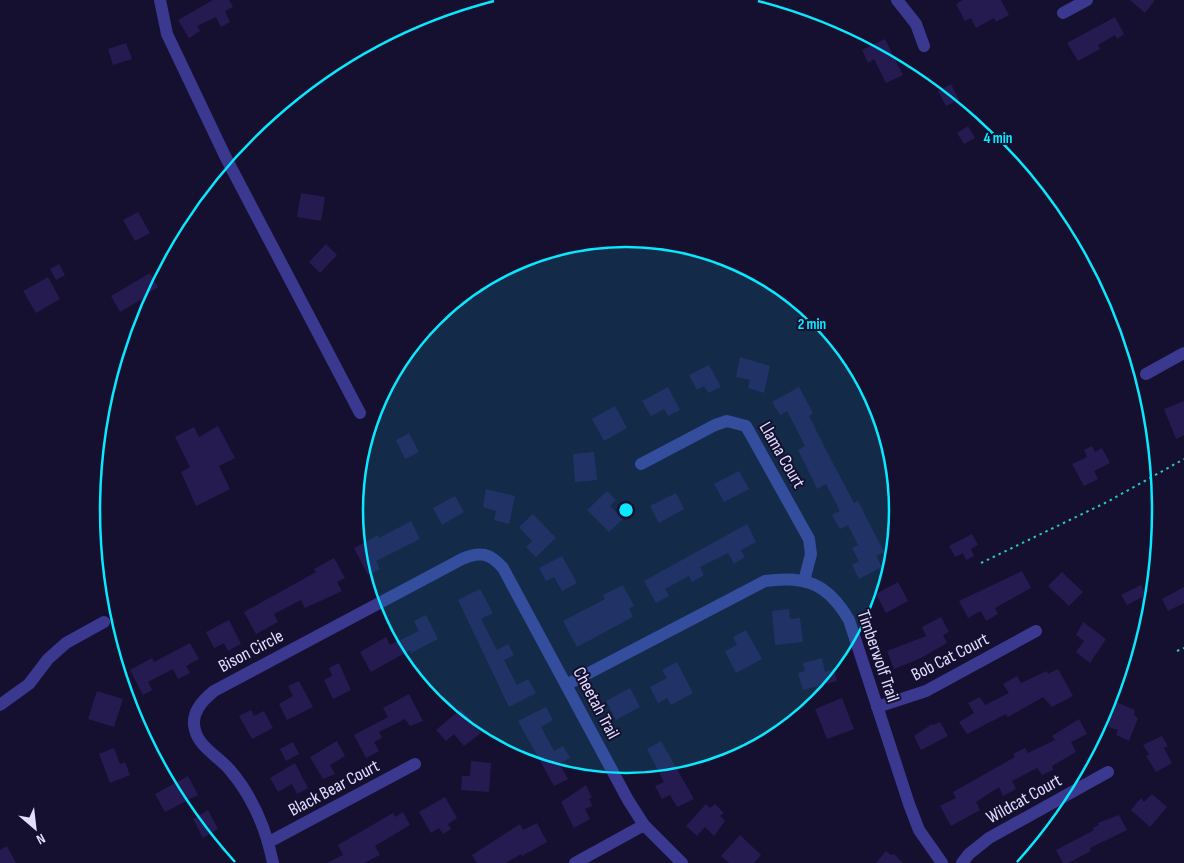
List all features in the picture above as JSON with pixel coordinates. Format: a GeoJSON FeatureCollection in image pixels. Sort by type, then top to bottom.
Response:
{"type":"FeatureCollection","features":[{"type":"Feature","properties":{"kind":"street"},"geometry":{"type":"LineString","coordinates":[[160,0],[167,34],[217,140],[360,413]]}},
{"type":"Feature","properties":{"kind":"street"},"geometry":{"type":"LineString","coordinates":[[896,0],[916,24],[924,46]]}},
{"type":"Feature","properties":{"kind":"street"},"geometry":{"type":"LineString","coordinates":[[1063,13],[1088,0]]}},
{"type":"Feature","properties":{"kind":"street"},"geometry":{"type":"LineString","coordinates":[[1146,374],[1184,353]]}},
{"type":"Feature","properties":{"kind":"street","name":"Llama Court"},"geometry":{"type":"LineString","coordinates":[[641,464],[715,425],[727,421],[746,426],[808,539],[811,554],[804,581]]}},
{"type":"Feature","properties":{"kind":"street","name":"Bison Circle"},"geometry":{"type":"LineString","coordinates":[[273,863],[269,842],[260,815],[246,791],[229,769],[198,737],[194,728],[201,702],[214,691],[462,559],[480,553],[487,554]]}},
{"type":"Feature","properties":{"kind":"street","name":"Cheetah Trail"},"geometry":{"type":"LineString","coordinates":[[487,554],[503,568],[628,800],[644,825],[682,863]]}},
{"type":"Feature","properties":{"kind":"street","name":"Timberwolf Trail"},"geometry":{"type":"LineString","coordinates":[[566,684],[746,589],[765,581],[785,578],[804,581],[824,588],[838,601],[850,620],[877,707],[919,830],[942,863]]}},
{"type":"Feature","properties":{"kind":"street"},"geometry":{"type":"LineString","coordinates":[[0,705],[29,684],[48,658],[66,643],[104,622]]}},
{"type":"Feature","properties":{"kind":"street","name":"Bob Cat Court"},"geometry":{"type":"LineString","coordinates":[[877,707],[926,691],[1036,631]]}},
{"type":"Feature","properties":{"kind":"street","name":"Black Bear Court"},"geometry":{"type":"LineString","coordinates":[[269,842],[415,764]]}},
{"type":"Feature","properties":{"kind":"street","name":"Wildcat Court"},"geometry":{"type":"LineString","coordinates":[[962,863],[969,854],[989,838],[1108,772]]}},
{"type":"Feature","properties":{"kind":"street"},"geometry":{"type":"LineString","coordinates":[[575,863],[644,825]]}},
{"type":"Feature","properties":{"kind":"path"},"geometry":{"type":"LineString","coordinates":[[981,563],[1107,502],[1184,459]]}},
{"type":"Feature","properties":{"kind":"path"},"geometry":{"type":"LineString","coordinates":[[1177,651],[1184,648]]}},
{"type":"Feature","properties":{"kind":"building"},"geometry":{"type":"Polygon","coordinates":[[[213,0],[229,0],[233,7],[225,11],[230,22],[221,27],[216,17],[197,26],[200,31],[189,38],[178,20],[213,0]]]}},
{"type":"Feature","properties":{"kind":"building"},"geometry":{"type":"Polygon","coordinates":[[[963,0],[1001,0],[1009,15],[996,22],[994,18],[976,28],[971,18],[965,21],[956,4],[963,0]]]}},
{"type":"Feature","properties":{"kind":"building"},"geometry":{"type":"Polygon","coordinates":[[[1130,0],[1155,0],[1145,13],[1130,0]]]}},
{"type":"Feature","properties":{"kind":"building"},"geometry":{"type":"Polygon","coordinates":[[[1115,17],[1124,34],[1117,39],[1115,35],[1098,45],[1100,49],[1078,61],[1067,43],[1115,17]]]}},
{"type":"Feature","properties":{"kind":"building"},"geometry":{"type":"Polygon","coordinates":[[[885,39],[903,75],[886,83],[874,59],[868,63],[862,50],[885,39]]]}},
{"type":"Feature","properties":{"kind":"building"},"geometry":{"type":"Polygon","coordinates":[[[126,43],[132,59],[113,65],[108,49],[126,43]]]}},
{"type":"Feature","properties":{"kind":"building"},"geometry":{"type":"Polygon","coordinates":[[[951,84],[959,100],[946,106],[938,91],[951,84]]]}},
{"type":"Feature","properties":{"kind":"building"},"geometry":{"type":"Polygon","coordinates":[[[968,126],[975,138],[964,144],[957,133],[968,126]]]}},
{"type":"Feature","properties":{"kind":"building"},"geometry":{"type":"Polygon","coordinates":[[[301,193],[325,197],[321,221],[297,217],[301,193]]]}},
{"type":"Feature","properties":{"kind":"building"},"geometry":{"type":"Polygon","coordinates":[[[138,212],[150,233],[135,241],[123,220],[138,212]]]}},
{"type":"Feature","properties":{"kind":"building"},"geometry":{"type":"Polygon","coordinates":[[[326,244],[337,255],[320,273],[309,262],[326,244]]]}},
{"type":"Feature","properties":{"kind":"building"},"geometry":{"type":"Polygon","coordinates":[[[59,264],[65,275],[56,280],[50,269],[59,264]]]}},
{"type":"Feature","properties":{"kind":"building"},"geometry":{"type":"Polygon","coordinates":[[[150,273],[158,287],[148,293],[149,295],[120,312],[111,296],[150,273]]]}},
{"type":"Feature","properties":{"kind":"building"},"geometry":{"type":"Polygon","coordinates":[[[48,277],[60,299],[36,313],[23,291],[48,277]]]}},
{"type":"Feature","properties":{"kind":"building"},"geometry":{"type":"Polygon","coordinates":[[[740,357],[770,366],[764,393],[748,388],[750,380],[736,377],[740,357]]]}},
{"type":"Feature","properties":{"kind":"building"},"geometry":{"type":"Polygon","coordinates":[[[709,365],[721,387],[708,393],[704,386],[697,390],[689,375],[709,365]]]}},
{"type":"Feature","properties":{"kind":"building"},"geometry":{"type":"Polygon","coordinates":[[[668,387],[680,410],[668,416],[664,409],[651,416],[642,401],[668,387]]]}},
{"type":"Feature","properties":{"kind":"building"},"geometry":{"type":"Polygon","coordinates":[[[799,387],[813,413],[809,416],[827,452],[854,503],[858,501],[884,552],[876,556],[882,567],[859,579],[852,565],[859,561],[852,548],[858,545],[848,525],[840,529],[832,515],[840,511],[826,484],[817,489],[798,450],[805,446],[787,411],[780,415],[772,402],[799,387]]]}},
{"type":"Feature","properties":{"kind":"building"},"geometry":{"type":"Polygon","coordinates":[[[1184,401],[1184,435],[1176,439],[1164,409],[1184,401]]]}},
{"type":"Feature","properties":{"kind":"building"},"geometry":{"type":"Polygon","coordinates":[[[615,406],[627,428],[604,441],[592,419],[615,406]]]}},
{"type":"Feature","properties":{"kind":"building"},"geometry":{"type":"Polygon","coordinates":[[[218,426],[235,458],[219,466],[230,489],[196,506],[181,472],[190,467],[175,437],[194,427],[199,437],[218,426]]]}},
{"type":"Feature","properties":{"kind":"building"},"geometry":{"type":"Polygon","coordinates":[[[409,433],[419,452],[405,459],[396,440],[409,433]]]}},
{"type":"Feature","properties":{"kind":"building"},"geometry":{"type":"Polygon","coordinates":[[[1092,446],[1095,452],[1102,448],[1110,463],[1094,471],[1098,479],[1084,486],[1072,464],[1087,457],[1084,450],[1092,446]]]}},
{"type":"Feature","properties":{"kind":"building"},"geometry":{"type":"Polygon","coordinates":[[[594,452],[597,480],[575,482],[573,454],[594,452]]]}},
{"type":"Feature","properties":{"kind":"building"},"geometry":{"type":"Polygon","coordinates":[[[739,471],[749,489],[724,502],[714,484],[739,471]]]}},
{"type":"Feature","properties":{"kind":"building"},"geometry":{"type":"Polygon","coordinates":[[[486,489],[515,496],[509,524],[494,520],[496,511],[483,507],[486,489]]]}},
{"type":"Feature","properties":{"kind":"building"},"geometry":{"type":"Polygon","coordinates":[[[607,491],[616,500],[610,506],[623,519],[609,532],[587,510],[607,491]]]}},
{"type":"Feature","properties":{"kind":"building"},"geometry":{"type":"Polygon","coordinates":[[[676,493],[684,509],[659,523],[650,506],[676,493]]]}},
{"type":"Feature","properties":{"kind":"building"},"geometry":{"type":"Polygon","coordinates":[[[455,496],[464,512],[442,525],[433,508],[455,496]]]}},
{"type":"Feature","properties":{"kind":"building"},"geometry":{"type":"Polygon","coordinates":[[[533,514],[556,538],[536,557],[526,547],[532,541],[519,527],[533,514]]]}},
{"type":"Feature","properties":{"kind":"building"},"geometry":{"type":"Polygon","coordinates":[[[411,521],[420,539],[376,561],[380,569],[368,575],[354,548],[378,535],[379,538],[411,521]]]}},
{"type":"Feature","properties":{"kind":"building"},"geometry":{"type":"Polygon","coordinates":[[[747,524],[756,542],[741,550],[745,557],[734,564],[728,553],[700,567],[704,575],[692,582],[689,576],[665,589],[669,596],[656,603],[644,581],[747,524]]]}},
{"type":"Feature","properties":{"kind":"building"},"geometry":{"type":"Polygon","coordinates":[[[972,534],[978,545],[971,549],[974,556],[966,560],[963,553],[955,557],[949,546],[972,534]]]}},
{"type":"Feature","properties":{"kind":"building"},"geometry":{"type":"Polygon","coordinates":[[[562,556],[577,583],[562,591],[554,577],[546,581],[539,568],[562,556]]]}},
{"type":"Feature","properties":{"kind":"building"},"geometry":{"type":"Polygon","coordinates":[[[334,558],[345,578],[337,582],[342,591],[305,608],[301,600],[274,614],[278,622],[256,634],[244,612],[316,572],[314,569],[334,558]]]}},
{"type":"Feature","properties":{"kind":"building"},"geometry":{"type":"Polygon","coordinates":[[[1022,571],[1031,588],[995,608],[998,614],[986,621],[981,611],[968,618],[959,601],[1022,571]]]}},
{"type":"Feature","properties":{"kind":"building"},"geometry":{"type":"Polygon","coordinates":[[[1062,572],[1083,592],[1069,606],[1048,586],[1062,572]]]}},
{"type":"Feature","properties":{"kind":"building"},"geometry":{"type":"Polygon","coordinates":[[[898,582],[908,601],[886,613],[876,594],[898,582]]]}},
{"type":"Feature","properties":{"kind":"building"},"geometry":{"type":"Polygon","coordinates":[[[623,585],[634,606],[629,609],[633,617],[577,647],[563,621],[605,599],[603,595],[623,585]]]}},
{"type":"Feature","properties":{"kind":"building"},"geometry":{"type":"Polygon","coordinates":[[[1141,585],[1146,595],[1127,605],[1121,595],[1141,585]]]}},
{"type":"Feature","properties":{"kind":"building"},"geometry":{"type":"Polygon","coordinates":[[[1184,587],[1184,603],[1168,611],[1162,599],[1184,587]]]}},
{"type":"Feature","properties":{"kind":"building"},"geometry":{"type":"Polygon","coordinates":[[[480,589],[493,613],[481,619],[497,650],[508,644],[514,655],[504,660],[517,685],[528,679],[536,693],[509,707],[458,600],[480,589]]]}},
{"type":"Feature","properties":{"kind":"building"},"geometry":{"type":"Polygon","coordinates":[[[789,609],[790,619],[800,618],[803,642],[775,645],[772,611],[789,609]]]}},
{"type":"Feature","properties":{"kind":"building"},"geometry":{"type":"Polygon","coordinates":[[[426,615],[438,639],[411,653],[410,650],[371,672],[360,652],[386,637],[390,645],[419,631],[414,621],[426,615]]]}},
{"type":"Feature","properties":{"kind":"building"},"geometry":{"type":"Polygon","coordinates":[[[941,617],[949,632],[943,635],[947,643],[921,658],[894,669],[887,651],[926,636],[922,627],[941,617]]]}},
{"type":"Feature","properties":{"kind":"building"},"geometry":{"type":"Polygon","coordinates":[[[229,620],[241,644],[228,651],[224,643],[214,648],[206,632],[229,620]]]}},
{"type":"Feature","properties":{"kind":"building"},"geometry":{"type":"Polygon","coordinates":[[[1083,622],[1106,639],[1090,663],[1076,652],[1084,641],[1076,635],[1083,622]]]}},
{"type":"Feature","properties":{"kind":"building"},"geometry":{"type":"Polygon","coordinates":[[[746,630],[762,659],[736,673],[725,651],[737,645],[733,637],[746,630]]]}},
{"type":"Feature","properties":{"kind":"building"},"geometry":{"type":"Polygon","coordinates":[[[190,643],[199,659],[186,666],[190,673],[178,679],[173,669],[148,682],[152,690],[143,695],[130,670],[152,658],[154,662],[190,643]]]}},
{"type":"Feature","properties":{"kind":"building"},"geometry":{"type":"Polygon","coordinates":[[[822,658],[825,672],[834,669],[837,681],[803,690],[798,673],[805,671],[803,663],[822,658]]]}},
{"type":"Feature","properties":{"kind":"building"},"geometry":{"type":"Polygon","coordinates":[[[677,662],[693,693],[671,705],[667,698],[658,703],[650,687],[667,678],[662,670],[677,662]]]}},
{"type":"Feature","properties":{"kind":"building"},"geometry":{"type":"Polygon","coordinates":[[[339,663],[351,690],[333,699],[324,680],[332,676],[329,668],[339,663]]]}},
{"type":"Feature","properties":{"kind":"building"},"geometry":{"type":"Polygon","coordinates":[[[1058,669],[1073,696],[1052,707],[1043,697],[1008,717],[1006,714],[967,734],[959,722],[974,713],[968,703],[980,697],[985,705],[1009,693],[1003,684],[1017,676],[1021,683],[1047,671],[1048,674],[1058,669]]]}},
{"type":"Feature","properties":{"kind":"building"},"geometry":{"type":"Polygon","coordinates":[[[299,681],[313,707],[287,720],[279,704],[293,696],[288,686],[299,681]]]}},
{"type":"Feature","properties":{"kind":"building"},"geometry":{"type":"Polygon","coordinates":[[[630,688],[640,707],[616,720],[606,701],[630,688]]]}},
{"type":"Feature","properties":{"kind":"building"},"geometry":{"type":"Polygon","coordinates":[[[97,691],[123,699],[114,727],[88,719],[97,691]]]}},
{"type":"Feature","properties":{"kind":"building"},"geometry":{"type":"Polygon","coordinates":[[[409,694],[423,721],[410,726],[405,719],[379,732],[382,738],[374,742],[379,751],[366,758],[354,735],[388,717],[383,708],[409,694]]]}},
{"type":"Feature","properties":{"kind":"building"},"geometry":{"type":"Polygon","coordinates":[[[842,698],[854,729],[827,739],[815,709],[842,698]]]}},
{"type":"Feature","properties":{"kind":"building"},"geometry":{"type":"Polygon","coordinates":[[[1116,702],[1135,710],[1134,715],[1138,718],[1129,741],[1116,735],[1118,730],[1108,727],[1116,702]]]}},
{"type":"Feature","properties":{"kind":"building"},"geometry":{"type":"Polygon","coordinates":[[[546,707],[553,720],[541,727],[554,751],[563,746],[570,758],[559,763],[568,779],[554,786],[518,721],[546,707]]]}},
{"type":"Feature","properties":{"kind":"building"},"geometry":{"type":"Polygon","coordinates":[[[461,709],[481,733],[464,746],[454,734],[446,741],[436,730],[461,709]]]}},
{"type":"Feature","properties":{"kind":"building"},"geometry":{"type":"Polygon","coordinates":[[[251,710],[254,716],[264,711],[273,728],[252,739],[239,716],[251,710]]]}},
{"type":"Feature","properties":{"kind":"building"},"geometry":{"type":"Polygon","coordinates":[[[1079,719],[1087,734],[1071,742],[1076,752],[1052,766],[1053,770],[1042,775],[1037,768],[1012,781],[1016,789],[1003,796],[999,787],[976,802],[980,810],[951,826],[940,806],[956,798],[953,792],[1015,757],[1013,754],[1025,748],[1028,753],[1055,740],[1052,736],[1079,719]]]}},
{"type":"Feature","properties":{"kind":"building"},"geometry":{"type":"Polygon","coordinates":[[[940,722],[948,736],[921,750],[914,736],[932,724],[940,722]]]}},
{"type":"Feature","properties":{"kind":"building"},"geometry":{"type":"Polygon","coordinates":[[[1162,736],[1168,746],[1164,748],[1172,763],[1156,772],[1146,756],[1149,754],[1143,745],[1162,736]]]}},
{"type":"Feature","properties":{"kind":"building"},"geometry":{"type":"Polygon","coordinates":[[[337,741],[345,756],[330,765],[335,774],[323,779],[310,757],[337,741]]]}},
{"type":"Feature","properties":{"kind":"building"},"geometry":{"type":"Polygon","coordinates":[[[661,741],[694,799],[677,807],[670,795],[662,799],[655,786],[664,782],[647,749],[661,741]]]}},
{"type":"Feature","properties":{"kind":"building"},"geometry":{"type":"Polygon","coordinates":[[[293,742],[299,754],[286,761],[280,749],[293,742]]]}},
{"type":"Feature","properties":{"kind":"building"},"geometry":{"type":"Polygon","coordinates":[[[114,748],[120,764],[125,762],[130,775],[110,783],[99,754],[114,748]]]}},
{"type":"Feature","properties":{"kind":"building"},"geometry":{"type":"Polygon","coordinates":[[[471,761],[491,763],[489,792],[461,790],[462,776],[470,776],[471,761]]]}},
{"type":"Feature","properties":{"kind":"building"},"geometry":{"type":"Polygon","coordinates":[[[295,763],[308,788],[297,794],[292,784],[278,792],[270,778],[295,763]]]}},
{"type":"Feature","properties":{"kind":"building"},"geometry":{"type":"Polygon","coordinates":[[[188,776],[198,795],[165,812],[155,794],[188,776]]]}},
{"type":"Feature","properties":{"kind":"building"},"geometry":{"type":"Polygon","coordinates":[[[586,785],[592,798],[589,798],[592,806],[585,809],[590,819],[574,828],[561,802],[586,785]]]}},
{"type":"Feature","properties":{"kind":"building"},"geometry":{"type":"Polygon","coordinates":[[[1152,794],[1167,807],[1150,827],[1131,810],[1141,798],[1144,802],[1152,794]]]}},
{"type":"Feature","properties":{"kind":"building"},"geometry":{"type":"Polygon","coordinates":[[[445,797],[457,818],[448,824],[451,829],[443,834],[439,828],[431,833],[419,812],[445,797]]]}},
{"type":"Feature","properties":{"kind":"building"},"geometry":{"type":"Polygon","coordinates":[[[706,804],[710,808],[715,804],[724,813],[720,816],[725,821],[714,836],[705,827],[697,836],[686,826],[706,804]]]}},
{"type":"Feature","properties":{"kind":"building"},"geometry":{"type":"Polygon","coordinates":[[[208,810],[218,829],[203,838],[193,819],[208,810]]]}},
{"type":"Feature","properties":{"kind":"building"},"geometry":{"type":"Polygon","coordinates":[[[403,812],[410,825],[375,846],[380,855],[364,863],[327,863],[343,855],[338,845],[393,813],[395,817],[403,812]]]}},
{"type":"Feature","properties":{"kind":"building"},"geometry":{"type":"Polygon","coordinates":[[[1119,815],[1127,830],[1090,848],[1091,851],[1068,863],[1063,863],[1056,850],[1094,830],[1093,828],[1099,825],[1098,823],[1119,815]]]}},
{"type":"Feature","properties":{"kind":"building"},"geometry":{"type":"Polygon","coordinates":[[[537,823],[547,842],[522,856],[521,854],[506,863],[477,863],[472,855],[520,824],[523,830],[537,823]]]}},
{"type":"Feature","properties":{"kind":"building"},"geometry":{"type":"Polygon","coordinates":[[[740,835],[761,855],[754,863],[729,863],[721,856],[740,835]]]}},
{"type":"Feature","properties":{"kind":"building"},"geometry":{"type":"Polygon","coordinates":[[[7,846],[16,863],[0,863],[0,850],[7,846]]]}},
{"type":"Feature","properties":{"kind":"building"},"geometry":{"type":"Polygon","coordinates":[[[886,851],[891,855],[894,854],[903,863],[876,863],[886,851]]]}}]}
